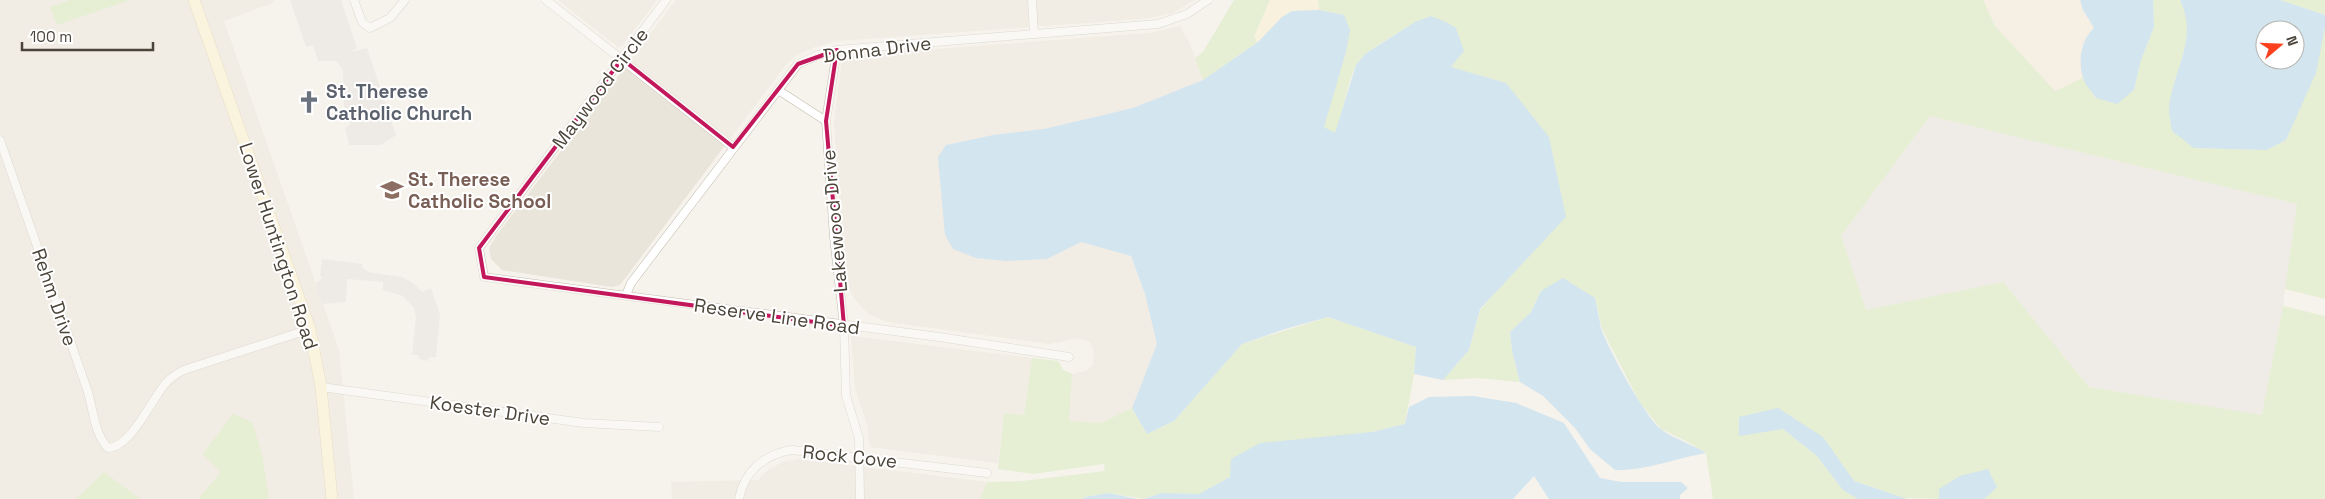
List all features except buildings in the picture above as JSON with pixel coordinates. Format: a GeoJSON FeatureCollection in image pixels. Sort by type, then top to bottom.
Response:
{"type":"FeatureCollection","features":[{"type":"Feature","properties":{"kind":"main road","name":"Lower Huntington Road"},"geometry":{"type":"LineString","coordinates":[[194,0],[310,329],[321,387],[332,499]]}},
{"type":"Feature","properties":{"kind":"street"},"geometry":{"type":"LineString","coordinates":[[354,0],[362,22],[370,28],[390,18],[405,0]]}},
{"type":"Feature","properties":{"kind":"street"},"geometry":{"type":"LineString","coordinates":[[546,0],[733,147]]}},
{"type":"Feature","properties":{"kind":"street","name":"Maywood Circle"},"geometry":{"type":"LineString","coordinates":[[484,277],[479,248],[666,0]]}},
{"type":"Feature","properties":{"kind":"street"},"geometry":{"type":"LineString","coordinates":[[1032,0],[1034,34]]}},
{"type":"Feature","properties":{"kind":"street","name":"Donna Drive"},"geometry":{"type":"LineString","coordinates":[[626,295],[631,283],[798,64],[818,55],[838,50],[1158,24],[1187,14],[1208,0]]}},
{"type":"Feature","properties":{"kind":"street","name":"Lakewood Drive"},"geometry":{"type":"LineString","coordinates":[[838,50],[826,121],[834,237],[844,326],[846,396],[859,438],[860,499]]}},
{"type":"Feature","properties":{"kind":"street"},"geometry":{"type":"LineString","coordinates":[[778,90],[826,121]]}},
{"type":"Feature","properties":{"kind":"street","name":"Rehm Drive"},"geometry":{"type":"LineString","coordinates":[[0,140],[88,392],[100,434],[108,448],[113,448],[124,441],[173,376],[184,370],[310,329]]}},
{"type":"Feature","properties":{"kind":"street","name":"Reserve Line Road"},"geometry":{"type":"LineString","coordinates":[[484,277],[1069,357]]}},
{"type":"Feature","properties":{"kind":"street","name":"Koester Drive"},"geometry":{"type":"LineString","coordinates":[[321,387],[584,423],[659,427]]}},
{"type":"Feature","properties":{"kind":"street","name":"Rock Cove"},"geometry":{"type":"LineString","coordinates":[[739,499],[745,481],[752,470],[769,456],[779,452],[806,451],[987,473]]}},
{"type":"Feature","properties":{"kind":"highlighted area"},"geometry":{"type":"Polygon","coordinates":[[[837,50],[826,121],[844,326],[484,277],[479,248],[622,59],[733,147],[798,64],[837,50]]]}},
{"type":"Feature","properties":{"kind":"shaded area"},"geometry":{"type":"Polygon","coordinates":[[[0,0],[274,0],[275,2],[224,21],[339,350],[354,499],[0,499],[0,0]]]}},
{"type":"Feature","properties":{"kind":"shaded area"},"geometry":{"type":"Polygon","coordinates":[[[290,0],[341,0],[357,48],[351,52],[367,48],[396,135],[381,145],[349,145],[345,128],[351,124],[344,110],[343,70],[336,61],[318,61],[313,45],[306,47],[290,0]]]}},
{"type":"Feature","properties":{"kind":"shaded area"},"geometry":{"type":"Polygon","coordinates":[[[558,0],[657,0],[622,46],[618,47],[558,0]]]}},
{"type":"Feature","properties":{"kind":"shaded area"},"geometry":{"type":"Polygon","coordinates":[[[676,0],[1194,0],[1173,13],[1142,19],[837,41],[815,47],[797,55],[785,66],[620,285],[612,287],[502,270],[491,259],[489,248],[496,236],[676,0]]]}},
{"type":"Feature","properties":{"kind":"shaded area"},"geometry":{"type":"Polygon","coordinates":[[[1983,0],[2080,0],[2083,10],[2094,28],[2081,47],[2083,78],[2055,91],[1995,26],[1983,0]]]}},
{"type":"Feature","properties":{"kind":"shaded area"},"geometry":{"type":"Polygon","coordinates":[[[1180,26],[1191,46],[1203,80],[1133,108],[1044,129],[993,135],[946,145],[976,258],[1006,261],[1047,259],[1081,242],[1131,256],[1145,294],[1157,344],[1132,408],[1101,423],[1068,421],[1072,374],[1086,371],[1093,365],[1094,352],[1090,342],[1079,338],[1049,344],[888,322],[868,314],[853,297],[845,279],[834,122],[842,59],[846,56],[1149,33],[1180,26]]]}},
{"type":"Feature","properties":{"kind":"shaded area"},"geometry":{"type":"Polygon","coordinates":[[[1930,116],[2297,204],[2283,306],[2262,415],[2089,387],[2003,282],[1866,310],[1841,236],[1930,116]]]}},
{"type":"Feature","properties":{"kind":"shaded area"},"geometry":{"type":"Polygon","coordinates":[[[322,259],[363,264],[362,267],[368,272],[402,277],[413,283],[422,292],[431,288],[440,314],[436,357],[429,357],[428,361],[419,359],[418,355],[412,355],[416,317],[414,308],[403,296],[383,290],[383,282],[347,279],[346,302],[322,304],[316,283],[322,278],[320,275],[322,259]]]}},
{"type":"Feature","properties":{"kind":"shaded area"},"geometry":{"type":"Polygon","coordinates":[[[851,336],[1032,358],[1024,415],[1004,413],[998,463],[870,447],[867,424],[855,389],[851,336]]]}},
{"type":"Feature","properties":{"kind":"shaded area"},"geometry":{"type":"Polygon","coordinates":[[[799,459],[987,482],[980,499],[672,499],[671,482],[758,480],[769,469],[783,462],[799,459]]]}},
{"type":"Feature","properties":{"kind":"green space"},"geometry":{"type":"Polygon","coordinates":[[[70,0],[130,0],[57,25],[50,7],[70,0]]]}},
{"type":"Feature","properties":{"kind":"green space"},"geometry":{"type":"Polygon","coordinates":[[[1234,0],[1270,0],[1254,37],[1258,42],[1203,80],[1195,58],[1203,52],[1234,0]]]}},
{"type":"Feature","properties":{"kind":"green space"},"geometry":{"type":"Polygon","coordinates":[[[1318,0],[1983,0],[1995,26],[2055,91],[2083,78],[2096,98],[2134,90],[2141,60],[2154,27],[2153,0],[2180,0],[2186,13],[2188,35],[2179,68],[2194,148],[2267,150],[2286,140],[2299,108],[2325,27],[2325,299],[2285,289],[2297,204],[1930,116],[1841,236],[1866,310],[2003,282],[2089,387],[2262,415],[2283,306],[2325,316],[2325,499],[1984,499],[1997,487],[1939,489],[1939,499],[1904,498],[1854,481],[1823,437],[1783,429],[1816,455],[1843,490],[1858,499],[1713,499],[1706,453],[1661,429],[1640,403],[1602,329],[1595,298],[1541,291],[1531,312],[1510,332],[1512,351],[1520,382],[1477,378],[1443,380],[1469,350],[1480,310],[1520,264],[1506,83],[1450,67],[1431,16],[1391,37],[1370,51],[1357,64],[1351,78],[1335,134],[1324,127],[1330,104],[1344,15],[1319,10],[1318,0]]]}},
{"type":"Feature","properties":{"kind":"green space"},"geometry":{"type":"Polygon","coordinates":[[[2280,0],[2325,0],[2325,15],[2280,0]]]}},
{"type":"Feature","properties":{"kind":"green space"},"geometry":{"type":"Polygon","coordinates":[[[1328,317],[1416,347],[1414,374],[1405,424],[1372,432],[1230,477],[1199,494],[1161,493],[1144,499],[1109,493],[1083,499],[980,499],[987,482],[1023,481],[1105,471],[1104,464],[1033,474],[998,469],[1004,413],[1024,415],[1032,358],[1058,361],[1063,370],[1072,374],[1069,421],[1101,423],[1132,408],[1147,434],[1174,421],[1242,344],[1328,317]]]}},
{"type":"Feature","properties":{"kind":"green space"},"geometry":{"type":"Polygon","coordinates":[[[233,414],[252,422],[262,454],[269,499],[198,499],[221,472],[203,454],[233,414]]]}},
{"type":"Feature","properties":{"kind":"green space"},"geometry":{"type":"Polygon","coordinates":[[[104,472],[140,499],[76,499],[104,472]]]}},
{"type":"Feature","properties":{"kind":"sand"},"geometry":{"type":"Polygon","coordinates":[[[1270,0],[1318,0],[1319,10],[1291,11],[1282,17],[1258,42],[1254,37],[1270,0]]]}},
{"type":"Feature","properties":{"kind":"water"},"geometry":{"type":"Polygon","coordinates":[[[2080,0],[2153,0],[2154,27],[2141,60],[2134,90],[2117,104],[2096,98],[2083,78],[2081,57],[2083,44],[2094,28],[2083,10],[2080,0]]]}},
{"type":"Feature","properties":{"kind":"water"},"geometry":{"type":"Polygon","coordinates":[[[2180,0],[2280,0],[2325,15],[2325,27],[2316,73],[2286,140],[2267,150],[2194,148],[2172,131],[2169,108],[2171,94],[2183,54],[2187,28],[2180,0]]]}},
{"type":"Feature","properties":{"kind":"water"},"geometry":{"type":"Polygon","coordinates":[[[1319,10],[1344,15],[1350,30],[1346,52],[1324,127],[1335,133],[1356,65],[1365,54],[1415,22],[1431,16],[1456,28],[1464,51],[1451,67],[1506,83],[1549,137],[1566,217],[1480,309],[1469,350],[1443,380],[1414,374],[1416,347],[1328,317],[1242,344],[1174,421],[1147,434],[1132,408],[1157,344],[1145,294],[1131,256],[1081,242],[1047,259],[1006,261],[976,258],[953,249],[945,235],[938,157],[946,145],[993,135],[1044,129],[1133,108],[1203,80],[1258,42],[1282,17],[1292,11],[1319,10]]]}},
{"type":"Feature","properties":{"kind":"water"},"geometry":{"type":"Polygon","coordinates":[[[1563,278],[1595,298],[1601,328],[1611,350],[1637,398],[1655,423],[1667,433],[1706,453],[1650,466],[1615,470],[1590,449],[1575,428],[1543,396],[1520,382],[1512,351],[1510,332],[1531,312],[1541,291],[1563,278]]]}},
{"type":"Feature","properties":{"kind":"water"},"geometry":{"type":"Polygon","coordinates":[[[1473,396],[1516,403],[1564,423],[1600,478],[1621,482],[1681,482],[1688,488],[1680,495],[1680,499],[1549,499],[1534,476],[1513,499],[1144,499],[1161,493],[1199,494],[1230,477],[1231,459],[1260,443],[1372,432],[1405,424],[1409,407],[1429,397],[1473,396]]]}},
{"type":"Feature","properties":{"kind":"water"},"geometry":{"type":"Polygon","coordinates":[[[1778,408],[1823,437],[1854,481],[1907,499],[1858,499],[1843,490],[1816,455],[1783,429],[1739,436],[1739,417],[1778,408]]]}},
{"type":"Feature","properties":{"kind":"water"},"geometry":{"type":"Polygon","coordinates":[[[1988,469],[1997,487],[1984,499],[1939,499],[1939,489],[1960,476],[1988,469]]]}},
{"type":"Feature","properties":{"kind":"water"},"geometry":{"type":"Polygon","coordinates":[[[1109,493],[1137,499],[1083,499],[1109,493]]]}},
{"type":"Feature","properties":{"kind":"place","name":"St. Therese Catholic Church"},"geometry":{"type":"Point","coordinates":[309,102]}},
{"type":"Feature","properties":{"kind":"place","name":"St. Therese Catholic School"},"geometry":{"type":"Point","coordinates":[392,190]}}]}
